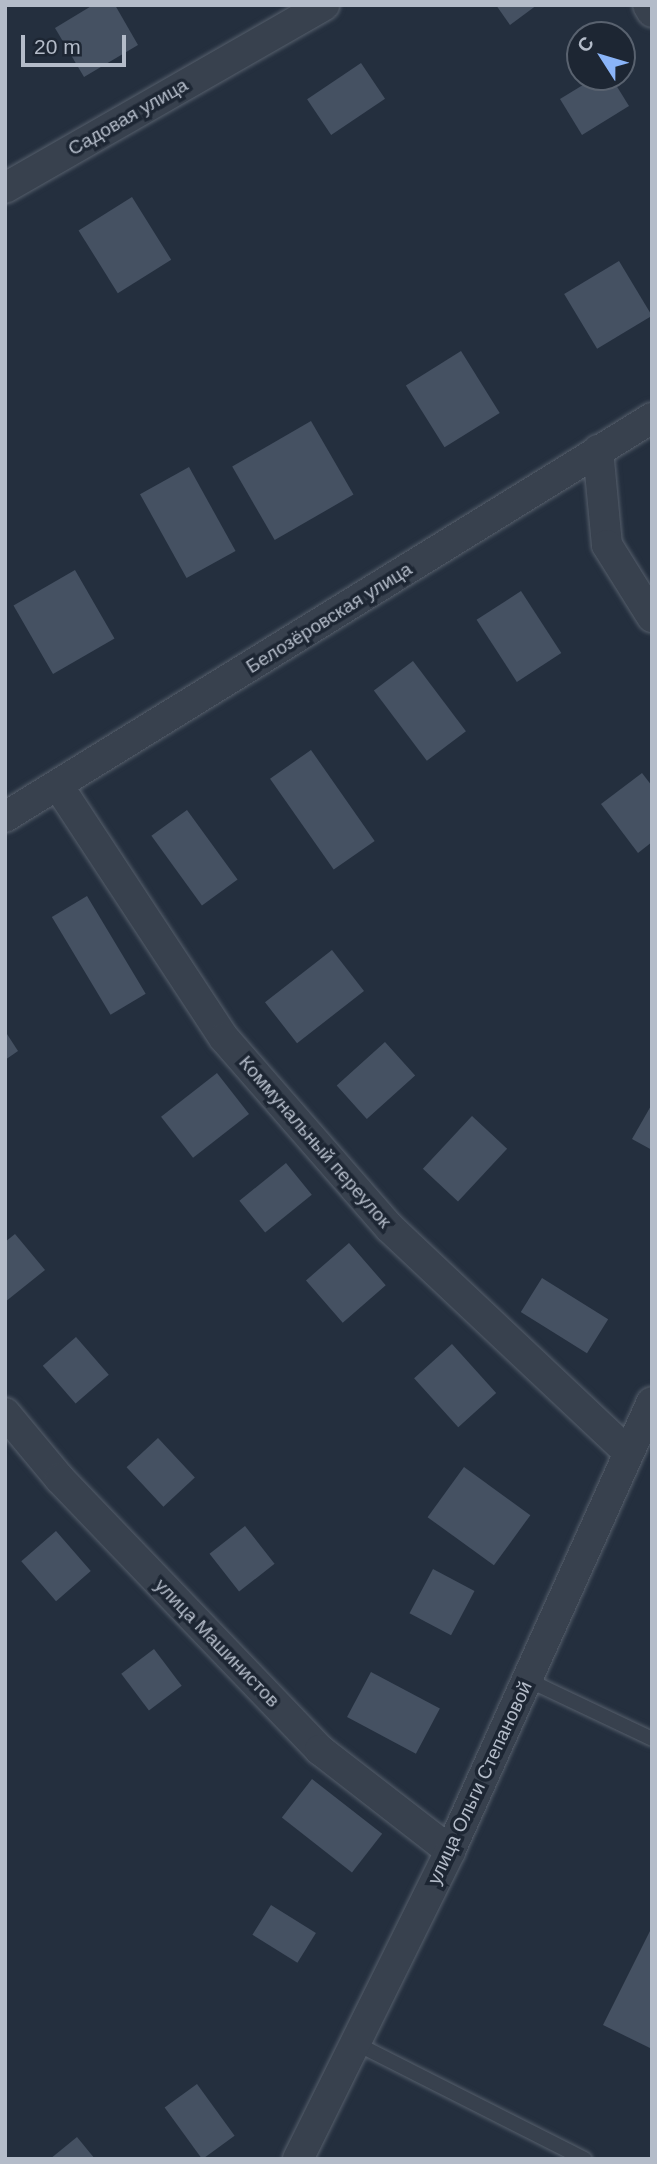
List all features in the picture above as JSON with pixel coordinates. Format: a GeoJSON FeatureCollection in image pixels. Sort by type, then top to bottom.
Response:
{"type":"FeatureCollection","features":[{"type":"Feature","properties":{"kind":"street","name":"Садовая улица"},"geometry":{"type":"LineString","coordinates":[[5,188],[324,5]]}},
{"type":"Feature","properties":{"kind":"street"},"geometry":{"type":"LineString","coordinates":[[648,5],[652,12]]}},
{"type":"Feature","properties":{"kind":"street","name":"Белозёровская улица"},"geometry":{"type":"LineString","coordinates":[[5,817],[59,787],[652,418]]}},
{"type":"Feature","properties":{"kind":"street"},"geometry":{"type":"LineString","coordinates":[[598,450],[607,545],[652,617]]}},
{"type":"Feature","properties":{"kind":"street","name":"Коммунальный переулок"},"geometry":{"type":"LineString","coordinates":[[59,787],[224,1038],[390,1228],[627,1451]]}},
{"type":"Feature","properties":{"kind":"street","name":"улица Ольги Степановой"},"geometry":{"type":"LineString","coordinates":[[298,2159],[450,1851],[528,1680],[627,1451],[652,1402]]}},
{"type":"Feature","properties":{"kind":"street","name":"улица Машинистов"},"geometry":{"type":"LineString","coordinates":[[5,1413],[60,1479],[320,1750],[450,1851]]}},
{"type":"Feature","properties":{"kind":"lane"},"geometry":{"type":"LineString","coordinates":[[528,1680],[652,1739]]}},
{"type":"Feature","properties":{"kind":"lane"},"geometry":{"type":"LineString","coordinates":[[357,2044],[585,2159]]}},
{"type":"Feature","properties":{"kind":"building"},"geometry":{"type":"Polygon","coordinates":[[[93,5],[115,5],[138,45],[84,77],[55,28],[93,5]]]}},
{"type":"Feature","properties":{"kind":"building"},"geometry":{"type":"Polygon","coordinates":[[[496,5],[537,5],[510,25],[496,5]]]}},
{"type":"Feature","properties":{"kind":"building"},"geometry":{"type":"Polygon","coordinates":[[[361,63],[385,99],[331,135],[307,99],[361,63]]]}},
{"type":"Feature","properties":{"kind":"building"},"geometry":{"type":"Polygon","coordinates":[[[573,91],[620,91],[629,106],[582,135],[560,99],[573,91]]]}},
{"type":"Feature","properties":{"kind":"building"},"geometry":{"type":"Polygon","coordinates":[[[132,197],[171,260],[118,293],[79,230],[132,197]]]}},
{"type":"Feature","properties":{"kind":"building"},"geometry":{"type":"Polygon","coordinates":[[[619,261],[652,316],[597,349],[564,294],[619,261]]]}},
{"type":"Feature","properties":{"kind":"building"},"geometry":{"type":"Polygon","coordinates":[[[461,351],[500,413],[445,447],[406,385],[461,351]]]}},
{"type":"Feature","properties":{"kind":"building"},"geometry":{"type":"Polygon","coordinates":[[[311,421],[354,495],[275,540],[232,466],[311,421]]]}},
{"type":"Feature","properties":{"kind":"building"},"geometry":{"type":"Polygon","coordinates":[[[189,467],[236,551],[187,578],[140,494],[189,467]]]}},
{"type":"Feature","properties":{"kind":"building"},"geometry":{"type":"Polygon","coordinates":[[[75,570],[114,638],[53,674],[14,606],[75,570]]]}},
{"type":"Feature","properties":{"kind":"building"},"geometry":{"type":"Polygon","coordinates":[[[521,591],[561,653],[517,682],[477,620],[521,591]]]}},
{"type":"Feature","properties":{"kind":"building"},"geometry":{"type":"Polygon","coordinates":[[[413,661],[466,731],[427,761],[374,690],[413,661]]]}},
{"type":"Feature","properties":{"kind":"building"},"geometry":{"type":"Polygon","coordinates":[[[311,750],[375,841],[334,870],[270,779],[311,750]]]}},
{"type":"Feature","properties":{"kind":"building"},"geometry":{"type":"Polygon","coordinates":[[[642,773],[652,786],[652,842],[638,853],[601,804],[642,773]]]}},
{"type":"Feature","properties":{"kind":"building"},"geometry":{"type":"Polygon","coordinates":[[[187,810],[238,880],[202,905],[151,836],[187,810]]]}},
{"type":"Feature","properties":{"kind":"building"},"geometry":{"type":"Polygon","coordinates":[[[87,896],[146,994],[111,1015],[52,917],[87,896]]]}},
{"type":"Feature","properties":{"kind":"building"},"geometry":{"type":"Polygon","coordinates":[[[332,950],[364,991],[297,1043],[265,1002],[332,950]]]}},
{"type":"Feature","properties":{"kind":"building"},"geometry":{"type":"Polygon","coordinates":[[[5,1031],[18,1051],[5,1060],[5,1031]]]}},
{"type":"Feature","properties":{"kind":"building"},"geometry":{"type":"Polygon","coordinates":[[[385,1042],[415,1075],[367,1119],[337,1085],[385,1042]]]}},
{"type":"Feature","properties":{"kind":"building"},"geometry":{"type":"Polygon","coordinates":[[[217,1073],[249,1114],[193,1158],[161,1117],[217,1073]]]}},
{"type":"Feature","properties":{"kind":"building"},"geometry":{"type":"Polygon","coordinates":[[[652,1104],[652,1150],[632,1139],[652,1104]]]}},
{"type":"Feature","properties":{"kind":"building"},"geometry":{"type":"Polygon","coordinates":[[[472,1116],[507,1149],[458,1201],[423,1169],[472,1116]]]}},
{"type":"Feature","properties":{"kind":"building"},"geometry":{"type":"Polygon","coordinates":[[[286,1163],[312,1195],[265,1233],[239,1201],[286,1163]]]}},
{"type":"Feature","properties":{"kind":"building"},"geometry":{"type":"Polygon","coordinates":[[[15,1234],[45,1270],[5,1302],[5,1242],[15,1234]]]}},
{"type":"Feature","properties":{"kind":"building"},"geometry":{"type":"Polygon","coordinates":[[[349,1243],[386,1285],[343,1323],[306,1280],[349,1243]]]}},
{"type":"Feature","properties":{"kind":"building"},"geometry":{"type":"Polygon","coordinates":[[[542,1278],[608,1319],[587,1353],[521,1312],[542,1278]]]}},
{"type":"Feature","properties":{"kind":"building"},"geometry":{"type":"Polygon","coordinates":[[[76,1337],[109,1375],[76,1404],[43,1366],[76,1337]]]}},
{"type":"Feature","properties":{"kind":"building"},"geometry":{"type":"Polygon","coordinates":[[[452,1344],[496,1393],[458,1427],[414,1378],[452,1344]]]}},
{"type":"Feature","properties":{"kind":"building"},"geometry":{"type":"Polygon","coordinates":[[[158,1438],[195,1477],[163,1507],[127,1467],[158,1438]]]}},
{"type":"Feature","properties":{"kind":"building"},"geometry":{"type":"Polygon","coordinates":[[[464,1467],[530,1515],[494,1565],[428,1517],[464,1467]]]}},
{"type":"Feature","properties":{"kind":"building"},"geometry":{"type":"Polygon","coordinates":[[[245,1526],[275,1564],[239,1592],[210,1554],[245,1526]]]}},
{"type":"Feature","properties":{"kind":"building"},"geometry":{"type":"Polygon","coordinates":[[[56,1531],[91,1571],[56,1601],[21,1561],[56,1531]]]}},
{"type":"Feature","properties":{"kind":"building"},"geometry":{"type":"Polygon","coordinates":[[[433,1569],[474,1591],[451,1635],[410,1613],[433,1569]]]}},
{"type":"Feature","properties":{"kind":"building"},"geometry":{"type":"Polygon","coordinates":[[[154,1649],[182,1686],[149,1710],[121,1674],[154,1649]]]}},
{"type":"Feature","properties":{"kind":"building"},"geometry":{"type":"Polygon","coordinates":[[[371,1672],[440,1709],[416,1754],[347,1717],[371,1672]]]}},
{"type":"Feature","properties":{"kind":"building"},"geometry":{"type":"Polygon","coordinates":[[[312,1779],[382,1834],[352,1872],[282,1818],[312,1779]]]}},
{"type":"Feature","properties":{"kind":"building"},"geometry":{"type":"Polygon","coordinates":[[[271,1905],[316,1933],[297,1963],[252,1935],[271,1905]]]}},
{"type":"Feature","properties":{"kind":"building"},"geometry":{"type":"Polygon","coordinates":[[[652,1927],[652,2049],[603,2025],[652,1927]]]}},
{"type":"Feature","properties":{"kind":"building"},"geometry":{"type":"Polygon","coordinates":[[[197,2084],[235,2136],[202,2159],[165,2108],[197,2084]]]}},
{"type":"Feature","properties":{"kind":"building"},"geometry":{"type":"Polygon","coordinates":[[[77,2137],[95,2159],[50,2159],[77,2137]]]}}]}
